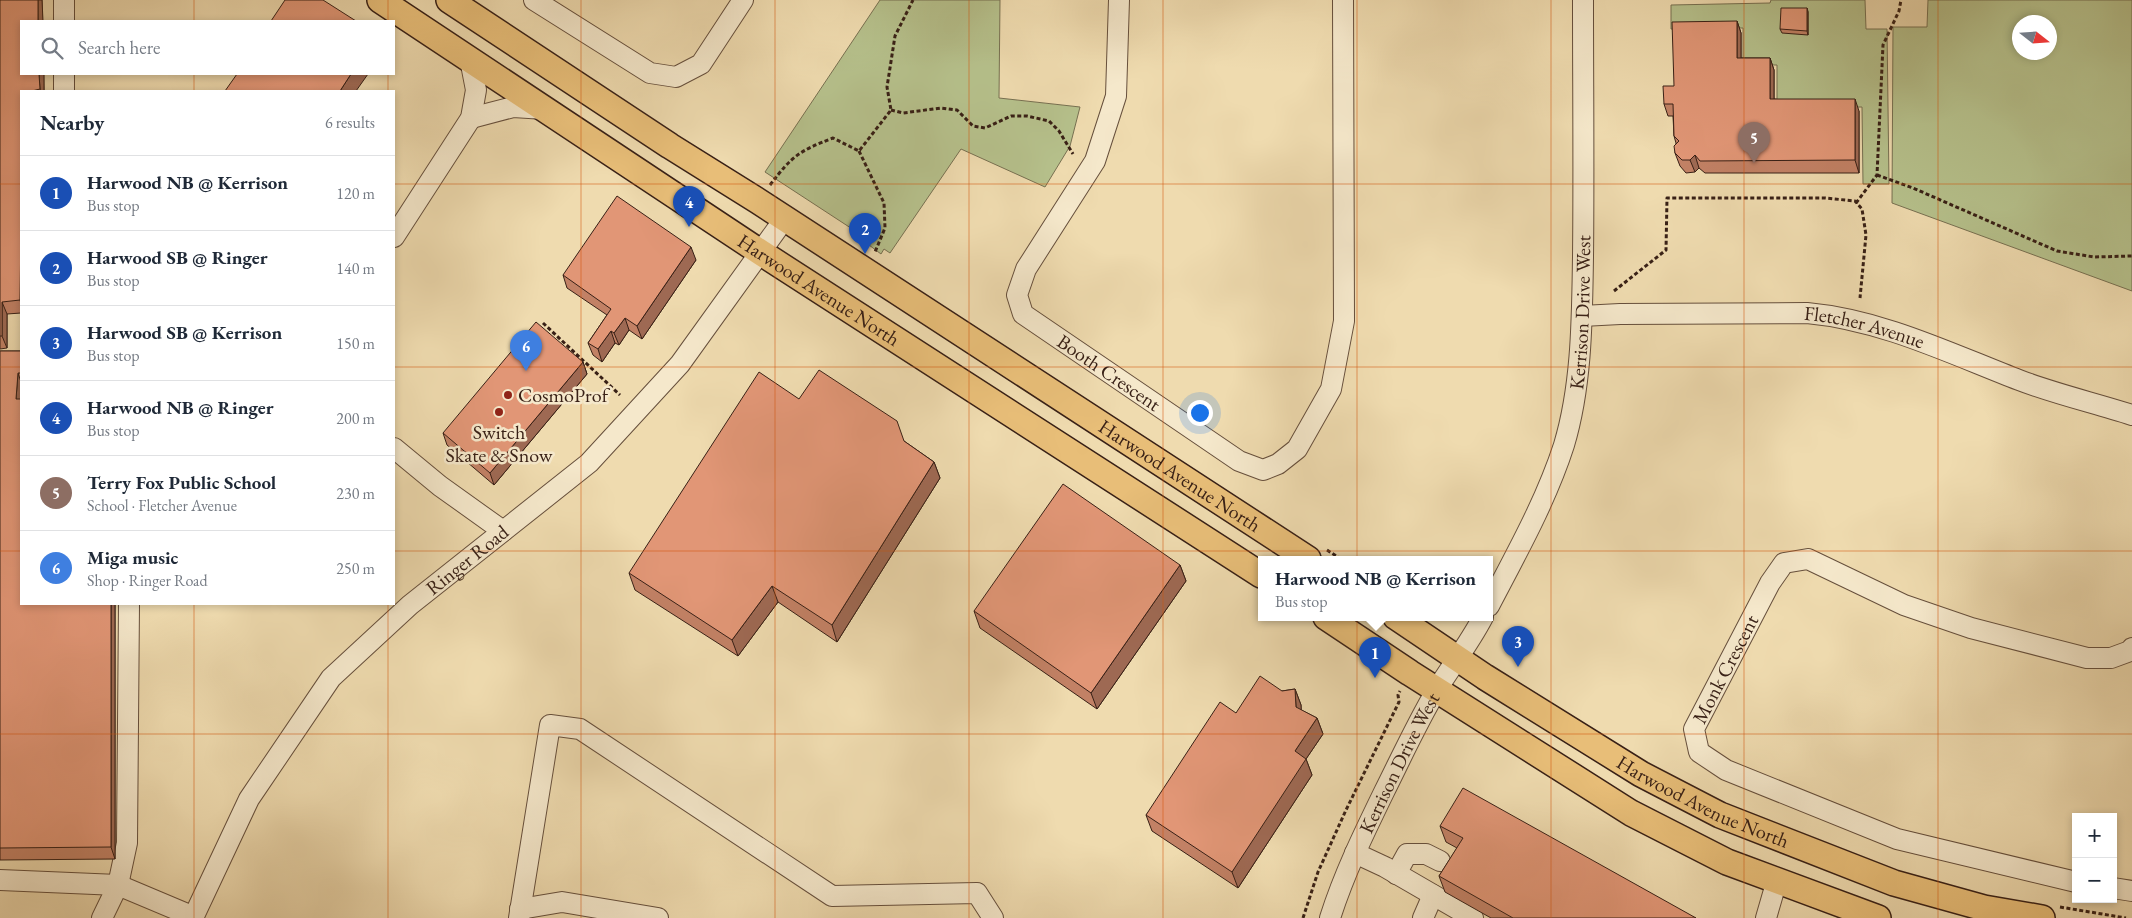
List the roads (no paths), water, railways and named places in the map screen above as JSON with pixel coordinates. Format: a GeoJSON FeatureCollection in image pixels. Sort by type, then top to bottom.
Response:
{"type":"FeatureCollection","features":[{"type":"Feature","properties":{"kind":"main road","name":"Harwood Avenue North"},"geometry":{"type":"LineString","coordinates":[[380,0],[760,252],[1258,572]]}},
{"type":"Feature","properties":{"kind":"main road","name":"Harwood Avenue North"},"geometry":{"type":"LineString","coordinates":[[449,0],[670,146],[785,218],[1303,556]]}},
{"type":"Feature","properties":{"kind":"main road","name":"Harwood Avenue North"},"geometry":{"type":"LineString","coordinates":[[1332,621],[1631,813],[1727,862],[1878,918]]}},
{"type":"Feature","properties":{"kind":"main road","name":"Harwood Avenue North"},"geometry":{"type":"LineString","coordinates":[[1402,621],[1458,659],[1641,774],[1720,815],[1894,883],[1984,908],[2042,918]]}},
{"type":"Feature","properties":{"kind":"street"},"geometry":{"type":"LineString","coordinates":[[64,0],[64,20]]}},
{"type":"Feature","properties":{"kind":"street"},"geometry":{"type":"LineString","coordinates":[[534,0],[650,73],[676,77],[701,64],[743,0]]}},
{"type":"Feature","properties":{"kind":"street","name":"Booth Crescent"},"geometry":{"type":"LineString","coordinates":[[1119,0],[1116,96],[1095,161],[1026,270],[1017,295],[1023,314],[1239,461],[1263,470],[1278,464],[1297,449],[1331,389],[1344,321],[1343,0]]}},
{"type":"Feature","properties":{"kind":"street","name":"Kerrison Drive West"},"geometry":{"type":"LineString","coordinates":[[1493,598],[1543,496],[1564,445],[1574,400],[1582,316],[1583,0]]}},
{"type":"Feature","properties":{"kind":"street"},"geometry":{"type":"LineString","coordinates":[[395,235],[471,118],[476,90],[470,59]]}},
{"type":"Feature","properties":{"kind":"street"},"geometry":{"type":"LineString","coordinates":[[64,75],[64,90]]}},
{"type":"Feature","properties":{"kind":"street"},"geometry":{"type":"LineString","coordinates":[[471,118],[513,107],[545,109]]}},
{"type":"Feature","properties":{"kind":"street","name":"Ringer Road"},"geometry":{"type":"LineString","coordinates":[[193,918],[249,800],[330,678],[410,605],[596,456],[680,364],[785,218]]}},
{"type":"Feature","properties":{"kind":"street","name":"Fletcher Avenue"},"geometry":{"type":"LineString","coordinates":[[1582,316],[1620,314],[1838,316],[1899,333],[2021,381],[2132,415]]}},
{"type":"Feature","properties":{"kind":"street"},"geometry":{"type":"LineString","coordinates":[[395,449],[440,486],[503,531]]}},
{"type":"Feature","properties":{"kind":"street","name":"Monk Crescent"},"geometry":{"type":"LineString","coordinates":[[2072,881],[1897,839],[1726,770],[1699,752],[1694,729],[1770,583],[1784,562],[1808,559],[1904,605],[1971,628],[2087,658],[2110,658],[2130,651],[2132,648]]}},
{"type":"Feature","properties":{"kind":"street"},"geometry":{"type":"LineString","coordinates":[[102,918],[118,885],[127,842],[129,605]]}},
{"type":"Feature","properties":{"kind":"street","name":"Kerrison Drive West"},"geometry":{"type":"LineString","coordinates":[[1330,918],[1355,854],[1406,746],[1437,690],[1481,621]]}},
{"type":"Feature","properties":{"kind":"street"},"geometry":{"type":"LineString","coordinates":[[520,914],[550,725],[580,729],[832,896],[977,893],[992,918]]}},
{"type":"Feature","properties":{"kind":"street"},"geometry":{"type":"LineString","coordinates":[[1355,854],[1396,874],[1473,918]]}},
{"type":"Feature","properties":{"kind":"street"},"geometry":{"type":"LineString","coordinates":[[1396,874],[1408,854],[1426,854],[1440,861]]}},
{"type":"Feature","properties":{"kind":"street"},"geometry":{"type":"LineString","coordinates":[[0,880],[118,885],[193,918]]}},
{"type":"Feature","properties":{"kind":"street"},"geometry":{"type":"LineString","coordinates":[[1766,918],[1776,880]]}},
{"type":"Feature","properties":{"kind":"street"},"geometry":{"type":"LineString","coordinates":[[2117,889],[2132,891]]}},
{"type":"Feature","properties":{"kind":"street"},"geometry":{"type":"LineString","coordinates":[[1423,918],[1433,895]]}},
{"type":"Feature","properties":{"kind":"street"},"geometry":{"type":"LineString","coordinates":[[520,914],[562,902],[658,918]]}},
{"type":"Feature","properties":{"kind":"street"},"geometry":{"type":"LineString","coordinates":[[520,914],[549,918]]}},
{"type":"Feature","properties":{"kind":"place","name":"Terry Fox Public School"},"geometry":{"type":"Point","coordinates":[1754,163]}},
{"type":"Feature","properties":{"kind":"place","name":"Harwood NB @ Ringer"},"geometry":{"type":"Point","coordinates":[689,227]}},
{"type":"Feature","properties":{"kind":"place","name":"Harwood SB @ Ringer"},"geometry":{"type":"Point","coordinates":[865,254]}},
{"type":"Feature","properties":{"kind":"place","name":"Miga music"},"geometry":{"type":"Point","coordinates":[526,371]}},
{"type":"Feature","properties":{"kind":"place","name":"CosmoProf"},"geometry":{"type":"Point","coordinates":[508,395]}},
{"type":"Feature","properties":{"kind":"place","name":"Switch Skate & Snow"},"geometry":{"type":"Point","coordinates":[499,412]}},
{"type":"Feature","properties":{"kind":"place","name":"Harwood SB @ Kerrison"},"geometry":{"type":"Point","coordinates":[1518,667]}},
{"type":"Feature","properties":{"kind":"place","name":"Harwood NB @ Kerrison"},"geometry":{"type":"Point","coordinates":[1375,678]}}]}
